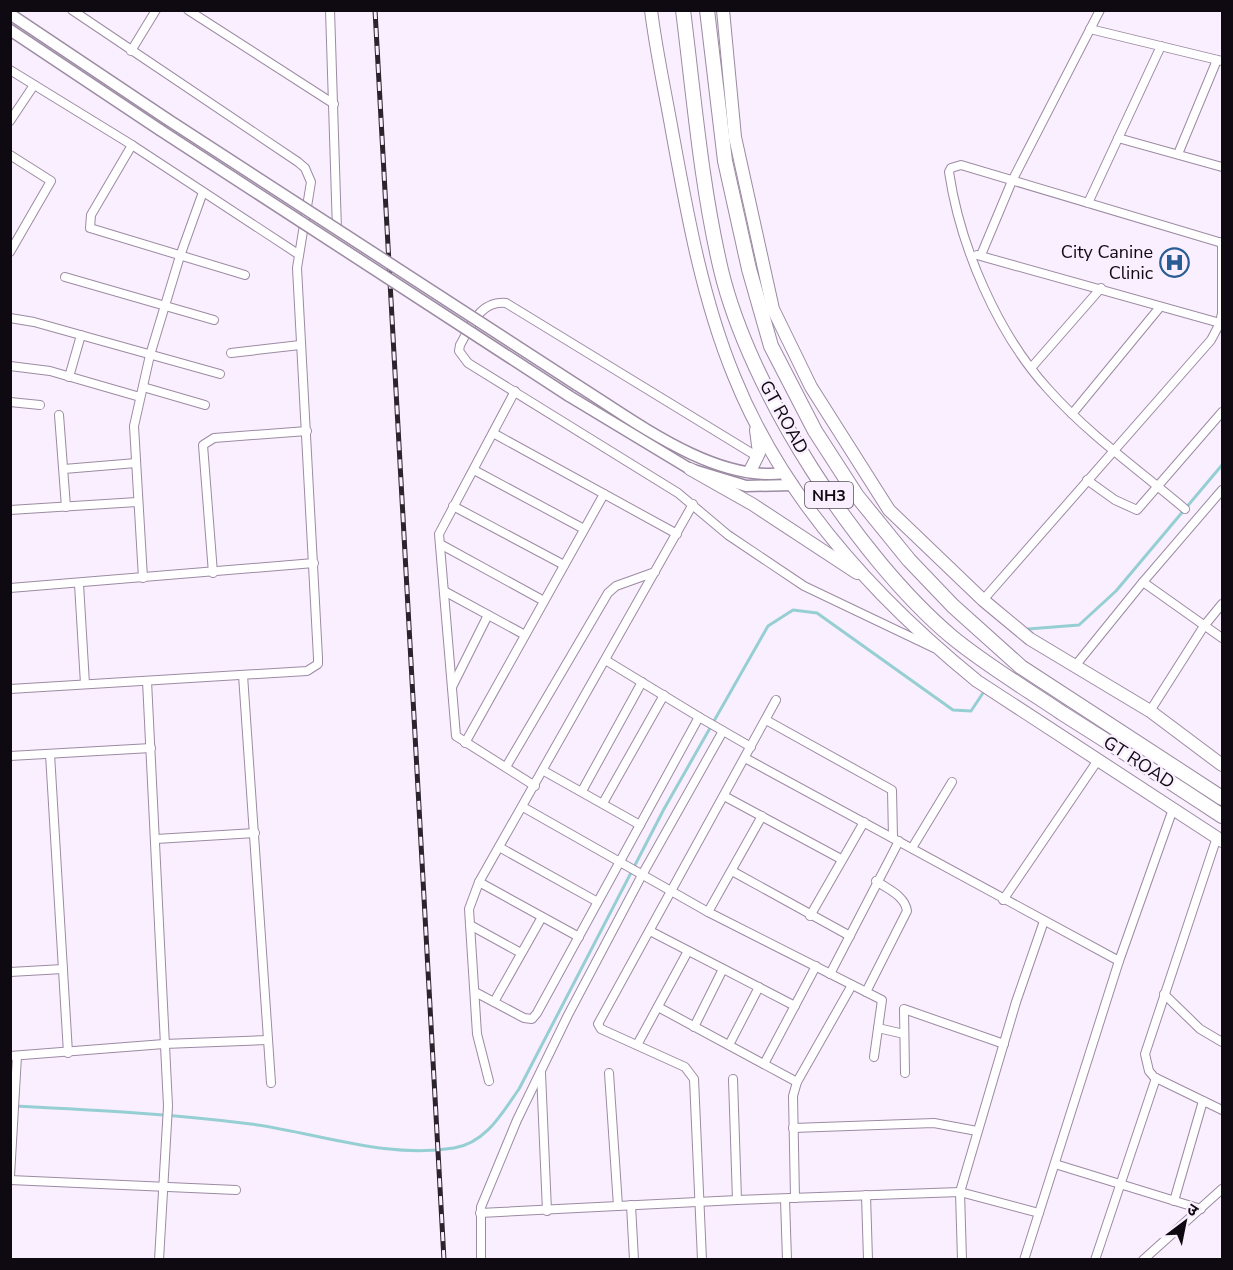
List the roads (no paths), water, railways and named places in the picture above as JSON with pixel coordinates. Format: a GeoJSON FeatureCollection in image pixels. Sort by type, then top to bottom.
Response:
{"type":"FeatureCollection","features":[{"type":"Feature","properties":{"kind":"highway","name":"GT ROAD"},"geometry":{"type":"LineString","coordinates":[[683,10],[701,160],[722,272],[748,349],[776,408],[838,508],[887,568],[952,636],[1008,677],[1222,816]]}},
{"type":"Feature","properties":{"kind":"highway","name":"GT ROAD"},"geometry":{"type":"LineString","coordinates":[[707,10],[726,161],[749,269],[771,346],[815,431],[857,496],[909,560],[953,606],[1021,667],[1222,798]]}},
{"type":"Feature","properties":{"kind":"main road"},"geometry":{"type":"LineString","coordinates":[[651,10],[683,196],[710,304],[734,376],[754,419],[784,472],[866,578],[940,651],[977,681],[1220,839]]}},
{"type":"Feature","properties":{"kind":"main road"},"geometry":{"type":"LineString","coordinates":[[723,10],[735,137],[773,309],[811,387],[889,510],[983,600],[1030,639],[1150,711],[1222,765]]}},
{"type":"Feature","properties":{"kind":"main road"},"geometry":{"type":"LineString","coordinates":[[750,471],[758,457],[754,419]]}},
{"type":"Feature","properties":{"kind":"main road"},"geometry":{"type":"LineString","coordinates":[[690,469],[752,504],[866,578]]}},
{"type":"Feature","properties":{"kind":"street"},"geometry":{"type":"LineString","coordinates":[[10,689],[308,671],[318,664],[307,431],[300,345],[298,254],[311,182],[305,168],[72,10]]}},
{"type":"Feature","properties":{"kind":"street"},"geometry":{"type":"LineString","coordinates":[[131,51],[156,10]]}},
{"type":"Feature","properties":{"kind":"street"},"geometry":{"type":"LineString","coordinates":[[188,10],[334,104]]}},
{"type":"Feature","properties":{"kind":"street"},"geometry":{"type":"LineString","coordinates":[[981,255],[1012,182],[1100,10]]}},
{"type":"Feature","properties":{"kind":"street"},"geometry":{"type":"LineString","coordinates":[[328,12],[334,104],[337,230]]}},
{"type":"Feature","properties":{"kind":"street"},"geometry":{"type":"LineString","coordinates":[[10,14],[337,230],[659,437],[712,462],[750,471],[784,472]]}},
{"type":"Feature","properties":{"kind":"street"},"geometry":{"type":"LineString","coordinates":[[1090,29],[1220,60],[1178,154]]}},
{"type":"Feature","properties":{"kind":"street"},"geometry":{"type":"LineString","coordinates":[[10,30],[474,336],[568,396],[690,469],[746,486],[793,485]]}},
{"type":"Feature","properties":{"kind":"street"},"geometry":{"type":"LineString","coordinates":[[1088,203],[1161,46]]}},
{"type":"Feature","properties":{"kind":"street"},"geometry":{"type":"LineString","coordinates":[[10,69],[298,254]]}},
{"type":"Feature","properties":{"kind":"street"},"geometry":{"type":"LineString","coordinates":[[10,121],[34,85]]}},
{"type":"Feature","properties":{"kind":"street"},"geometry":{"type":"LineString","coordinates":[[1118,138],[1222,167]]}},
{"type":"Feature","properties":{"kind":"street"},"geometry":{"type":"LineString","coordinates":[[132,146],[91,215],[89,226],[94,230],[244,275]]}},
{"type":"Feature","properties":{"kind":"street"},"geometry":{"type":"LineString","coordinates":[[10,155],[47,176],[51,184],[10,252]]}},
{"type":"Feature","properties":{"kind":"street"},"geometry":{"type":"LineString","coordinates":[[983,600],[1114,449],[1211,340],[1221,323],[1222,243],[961,165],[951,168],[954,204],[970,254],[1013,341],[1031,368],[1072,414],[1114,449],[1185,509]]}},
{"type":"Feature","properties":{"kind":"street"},"geometry":{"type":"LineString","coordinates":[[143,578],[134,426],[150,355],[165,304],[203,192]]}},
{"type":"Feature","properties":{"kind":"street"},"geometry":{"type":"LineString","coordinates":[[970,254],[981,255],[1221,323]]}},
{"type":"Feature","properties":{"kind":"street"},"geometry":{"type":"LineString","coordinates":[[65,277],[214,320]]}},
{"type":"Feature","properties":{"kind":"street"},"geometry":{"type":"LineString","coordinates":[[1031,368],[1101,288]]}},
{"type":"Feature","properties":{"kind":"street"},"geometry":{"type":"LineString","coordinates":[[758,457],[506,303],[495,302],[480,310],[460,345],[459,351],[468,363],[693,504],[728,535],[804,586],[940,651]]}},
{"type":"Feature","properties":{"kind":"street"},"geometry":{"type":"LineString","coordinates":[[1072,414],[1160,307]]}},
{"type":"Feature","properties":{"kind":"street"},"geometry":{"type":"LineString","coordinates":[[10,318],[81,335],[220,374]]}},
{"type":"Feature","properties":{"kind":"street"},"geometry":{"type":"LineString","coordinates":[[69,377],[81,335]]}},
{"type":"Feature","properties":{"kind":"street"},"geometry":{"type":"LineString","coordinates":[[231,353],[300,345]]}},
{"type":"Feature","properties":{"kind":"street"},"geometry":{"type":"LineString","coordinates":[[10,366],[69,377],[140,397]]}},
{"type":"Feature","properties":{"kind":"street"},"geometry":{"type":"LineString","coordinates":[[143,387],[205,405]]}},
{"type":"Feature","properties":{"kind":"street"},"geometry":{"type":"LineString","coordinates":[[515,391],[441,530],[440,544],[456,736],[535,786]]}},
{"type":"Feature","properties":{"kind":"street"},"geometry":{"type":"LineString","coordinates":[[10,402],[40,405]]}},
{"type":"Feature","properties":{"kind":"street"},"geometry":{"type":"LineString","coordinates":[[1087,480],[1132,510],[1141,507],[1222,412]]}},
{"type":"Feature","properties":{"kind":"street"},"geometry":{"type":"LineString","coordinates":[[59,415],[66,507]]}},
{"type":"Feature","properties":{"kind":"street"},"geometry":{"type":"LineString","coordinates":[[213,573],[203,445],[214,438],[307,431]]}},
{"type":"Feature","properties":{"kind":"street"},"geometry":{"type":"LineString","coordinates":[[493,433],[676,534]]}},
{"type":"Feature","properties":{"kind":"street"},"geometry":{"type":"LineString","coordinates":[[64,469],[136,463]]}},
{"type":"Feature","properties":{"kind":"street"},"geometry":{"type":"LineString","coordinates":[[474,470],[584,529]]}},
{"type":"Feature","properties":{"kind":"street"},"geometry":{"type":"LineString","coordinates":[[1075,666],[1222,490]]}},
{"type":"Feature","properties":{"kind":"street"},"geometry":{"type":"LineString","coordinates":[[465,743],[604,494]]}},
{"type":"Feature","properties":{"kind":"street"},"geometry":{"type":"LineString","coordinates":[[10,510],[137,502]]}},
{"type":"Feature","properties":{"kind":"street"},"geometry":{"type":"LineString","coordinates":[[489,1081],[477,1034],[470,903],[479,882],[607,661],[693,504]]}},
{"type":"Feature","properties":{"kind":"street"},"geometry":{"type":"LineString","coordinates":[[453,506],[564,565]]}},
{"type":"Feature","properties":{"kind":"street"},"geometry":{"type":"LineString","coordinates":[[440,544],[544,601]]}},
{"type":"Feature","properties":{"kind":"street"},"geometry":{"type":"LineString","coordinates":[[10,588],[314,563]]}},
{"type":"Feature","properties":{"kind":"street"},"geometry":{"type":"LineString","coordinates":[[506,767],[608,593],[616,586],[656,572]]}},
{"type":"Feature","properties":{"kind":"street"},"geometry":{"type":"LineString","coordinates":[[1143,582],[1222,638]]}},
{"type":"Feature","properties":{"kind":"street"},"geometry":{"type":"LineString","coordinates":[[79,584],[85,684]]}},
{"type":"Feature","properties":{"kind":"street"},"geometry":{"type":"LineString","coordinates":[[444,591],[525,635]]}},
{"type":"Feature","properties":{"kind":"street"},"geometry":{"type":"LineString","coordinates":[[1150,711],[1204,626],[1222,604]]}},
{"type":"Feature","properties":{"kind":"street"},"geometry":{"type":"LineString","coordinates":[[451,689],[488,615]]}},
{"type":"Feature","properties":{"kind":"street"},"geometry":{"type":"LineString","coordinates":[[607,661],[751,747]]}},
{"type":"Feature","properties":{"kind":"street"},"geometry":{"type":"LineString","coordinates":[[243,675],[271,1083]]}},
{"type":"Feature","properties":{"kind":"street"},"geometry":{"type":"LineString","coordinates":[[147,681],[168,1106],[159,1260]]}},
{"type":"Feature","properties":{"kind":"street"},"geometry":{"type":"LineString","coordinates":[[582,791],[642,682]]}},
{"type":"Feature","properties":{"kind":"street"},"geometry":{"type":"LineString","coordinates":[[603,803],[664,695]]}},
{"type":"Feature","properties":{"kind":"street"},"geometry":{"type":"LineString","coordinates":[[702,1260],[694,1078],[684,1067],[601,1029],[598,1024],[776,700]]}},
{"type":"Feature","properties":{"kind":"street"},"geometry":{"type":"LineString","coordinates":[[475,993],[524,1018],[532,1019],[579,937],[596,902],[623,864],[640,825],[702,719]]}},
{"type":"Feature","properties":{"kind":"street"},"geometry":{"type":"LineString","coordinates":[[766,720],[892,790],[896,839],[830,974]]}},
{"type":"Feature","properties":{"kind":"street"},"geometry":{"type":"LineString","coordinates":[[481,1260],[480,1213],[517,1120],[640,874],[721,730]]}},
{"type":"Feature","properties":{"kind":"street"},"geometry":{"type":"LineString","coordinates":[[10,756],[151,748]]}},
{"type":"Feature","properties":{"kind":"street"},"geometry":{"type":"LineString","coordinates":[[50,754],[68,1053]]}},
{"type":"Feature","properties":{"kind":"street"},"geometry":{"type":"LineString","coordinates":[[745,758],[1119,961]]}},
{"type":"Feature","properties":{"kind":"street"},"geometry":{"type":"LineString","coordinates":[[1003,900],[1098,760]]}},
{"type":"Feature","properties":{"kind":"street"},"geometry":{"type":"LineString","coordinates":[[544,771],[640,825]]}},
{"type":"Feature","properties":{"kind":"street"},"geometry":{"type":"LineString","coordinates":[[912,848],[952,782]]}},
{"type":"Feature","properties":{"kind":"street"},"geometry":{"type":"LineString","coordinates":[[724,796],[841,859]]}},
{"type":"Feature","properties":{"kind":"street"},"geometry":{"type":"LineString","coordinates":[[523,807],[708,912],[882,1000],[874,1057]]}},
{"type":"Feature","properties":{"kind":"street"},"geometry":{"type":"LineString","coordinates":[[1024,1260],[1119,961],[1173,809]]}},
{"type":"Feature","properties":{"kind":"street"},"geometry":{"type":"LineString","coordinates":[[708,912],[762,816]]}},
{"type":"Feature","properties":{"kind":"street"},"geometry":{"type":"LineString","coordinates":[[810,916],[864,822]]}},
{"type":"Feature","properties":{"kind":"street"},"geometry":{"type":"LineString","coordinates":[[156,839],[255,833]]}},
{"type":"Feature","properties":{"kind":"street"},"geometry":{"type":"LineString","coordinates":[[1220,839],[1164,994],[1145,1054],[1149,1071],[1156,1078],[1222,1110]]}},
{"type":"Feature","properties":{"kind":"street"},"geometry":{"type":"LineString","coordinates":[[499,847],[596,902]]}},
{"type":"Feature","properties":{"kind":"street"},"geometry":{"type":"LineString","coordinates":[[732,871],[849,936]]}},
{"type":"Feature","properties":{"kind":"street"},"geometry":{"type":"LineString","coordinates":[[866,992],[907,911],[900,897],[876,881]]}},
{"type":"Feature","properties":{"kind":"street"},"geometry":{"type":"LineString","coordinates":[[479,882],[579,937]]}},
{"type":"Feature","properties":{"kind":"street"},"geometry":{"type":"LineString","coordinates":[[494,1002],[542,917]]}},
{"type":"Feature","properties":{"kind":"street"},"geometry":{"type":"LineString","coordinates":[[962,1260],[960,1192],[977,1131],[1044,921]]}},
{"type":"Feature","properties":{"kind":"street"},"geometry":{"type":"LineString","coordinates":[[470,925],[521,953]]}},
{"type":"Feature","properties":{"kind":"street"},"geometry":{"type":"LineString","coordinates":[[650,931],[795,1006]]}},
{"type":"Feature","properties":{"kind":"street"},"geometry":{"type":"LineString","coordinates":[[638,1045],[688,951]]}},
{"type":"Feature","properties":{"kind":"street"},"geometry":{"type":"LineString","coordinates":[[764,1064],[816,966]]}},
{"type":"Feature","properties":{"kind":"street"},"geometry":{"type":"LineString","coordinates":[[10,972],[63,969]]}},
{"type":"Feature","properties":{"kind":"street"},"geometry":{"type":"LineString","coordinates":[[694,1027],[723,969]]}},
{"type":"Feature","properties":{"kind":"street"},"geometry":{"type":"LineString","coordinates":[[795,1198],[792,1104],[797,1082],[852,985]]}},
{"type":"Feature","properties":{"kind":"street"},"geometry":{"type":"LineString","coordinates":[[729,1045],[759,987]]}},
{"type":"Feature","properties":{"kind":"street"},"geometry":{"type":"LineString","coordinates":[[1164,994],[1200,1029],[1222,1042]]}},
{"type":"Feature","properties":{"kind":"street"},"geometry":{"type":"LineString","coordinates":[[658,1007],[797,1082]]}},
{"type":"Feature","properties":{"kind":"street"},"geometry":{"type":"LineString","coordinates":[[904,1073],[904,1009],[1004,1044]]}},
{"type":"Feature","properties":{"kind":"street"},"geometry":{"type":"LineString","coordinates":[[878,1028],[904,1034]]}},
{"type":"Feature","properties":{"kind":"street"},"geometry":{"type":"LineString","coordinates":[[236,1190],[10,1178],[14,1113],[14,1056],[164,1044],[267,1040]]}},
{"type":"Feature","properties":{"kind":"street"},"geometry":{"type":"LineString","coordinates":[[541,1071],[548,1211]]}},
{"type":"Feature","properties":{"kind":"street"},"geometry":{"type":"LineString","coordinates":[[609,1073],[618,1206]]}},
{"type":"Feature","properties":{"kind":"street"},"geometry":{"type":"LineString","coordinates":[[1095,1260],[1156,1078]]}},
{"type":"Feature","properties":{"kind":"street"},"geometry":{"type":"LineString","coordinates":[[733,1079],[737,1200]]}},
{"type":"Feature","properties":{"kind":"street"},"geometry":{"type":"LineString","coordinates":[[1174,1201],[1203,1101]]}},
{"type":"Feature","properties":{"kind":"street"},"geometry":{"type":"LineString","coordinates":[[793,1128],[934,1123],[977,1131]]}},
{"type":"Feature","properties":{"kind":"street"},"geometry":{"type":"LineString","coordinates":[[1055,1164],[1201,1209]]}},
{"type":"Feature","properties":{"kind":"street"},"geometry":{"type":"LineString","coordinates":[[1143,1260],[1222,1189]]}},
{"type":"Feature","properties":{"kind":"street"},"geometry":{"type":"LineString","coordinates":[[480,1213],[960,1192],[1039,1213]]}},
{"type":"Feature","properties":{"kind":"street"},"geometry":{"type":"LineString","coordinates":[[866,1196],[868,1260]]}},
{"type":"Feature","properties":{"kind":"street"},"geometry":{"type":"LineString","coordinates":[[785,1199],[787,1260]]}},
{"type":"Feature","properties":{"kind":"street"},"geometry":{"type":"LineString","coordinates":[[631,1205],[634,1260]]}},
{"type":"Feature","properties":{"kind":"waterway"},"geometry":{"type":"LineString","coordinates":[[1028,629],[1079,625],[1116,591],[1222,465]]}},
{"type":"Feature","properties":{"kind":"waterway"},"geometry":{"type":"LineString","coordinates":[[15,1106],[133,1113],[251,1124],[377,1148],[428,1150],[465,1145],[492,1126],[519,1089],[664,809],[768,626],[793,610],[817,613],[953,710],[971,711],[983,693]]}},
{"type":"Feature","properties":{"kind":"railway"},"geometry":{"type":"LineString","coordinates":[[375,10],[444,1260]]}},
{"type":"Feature","properties":{"kind":"place","name":"City Canine Clinic"},"geometry":{"type":"Point","coordinates":[1174,262]}}]}
